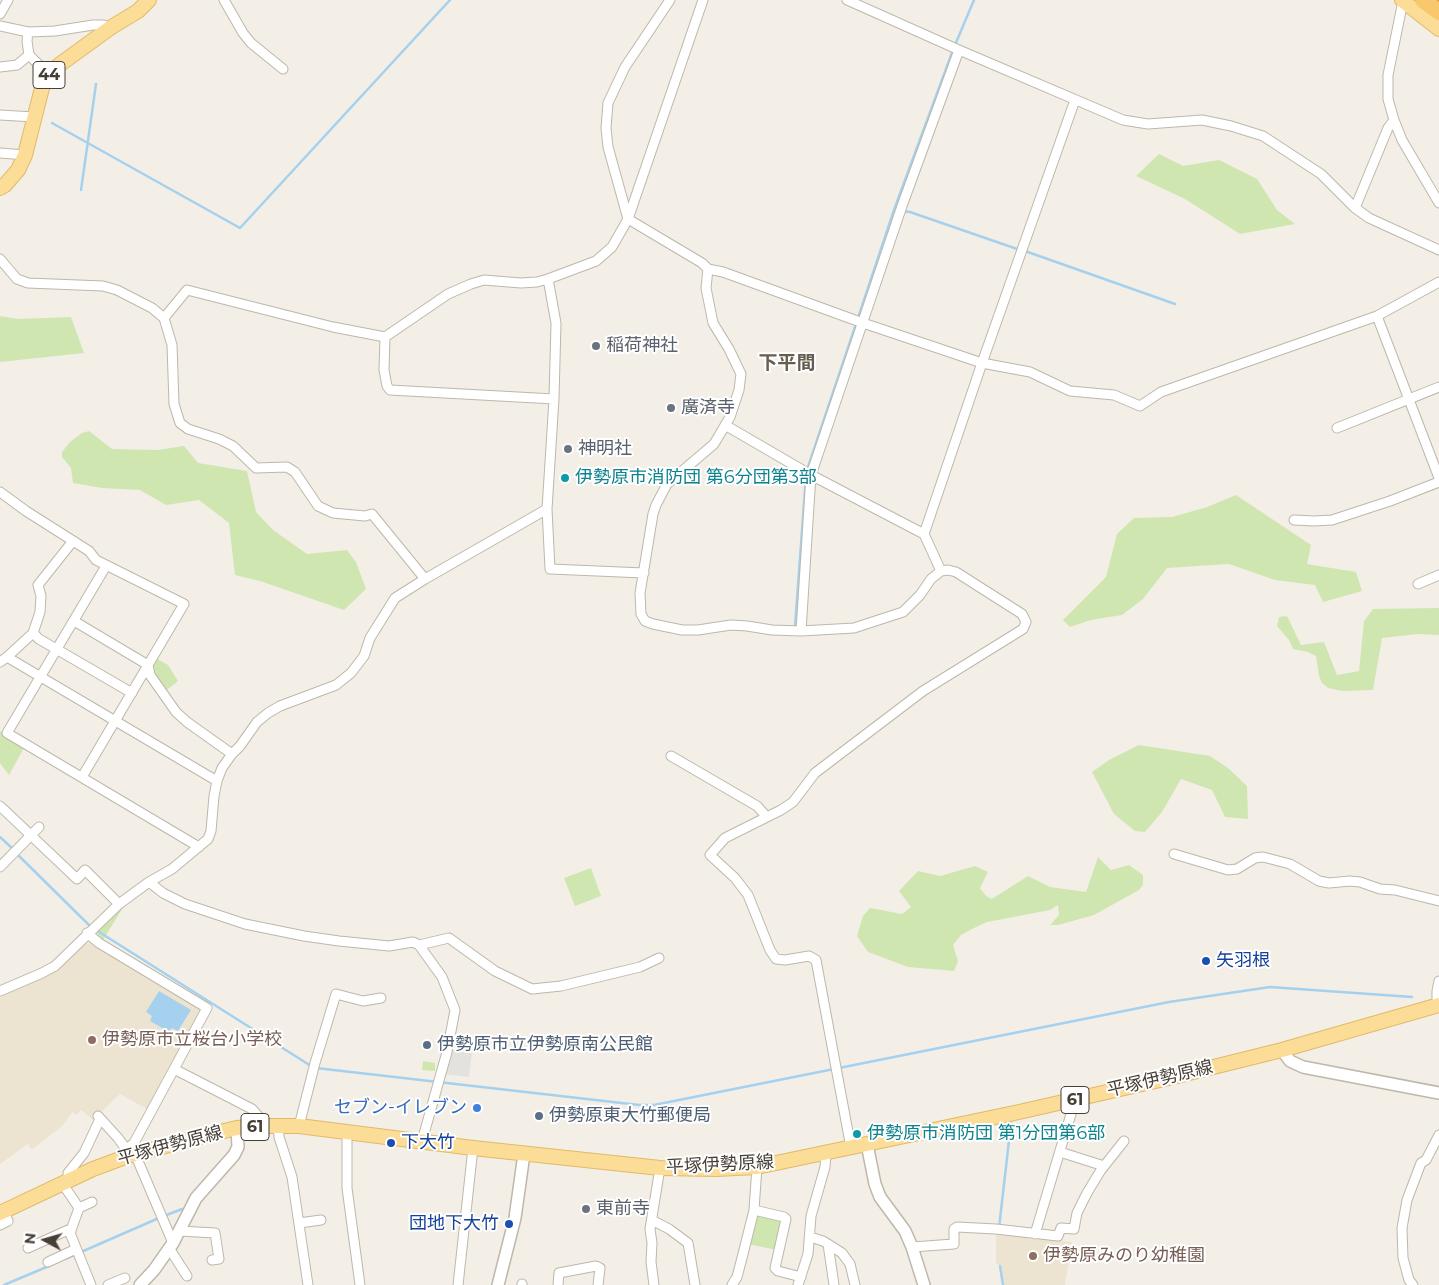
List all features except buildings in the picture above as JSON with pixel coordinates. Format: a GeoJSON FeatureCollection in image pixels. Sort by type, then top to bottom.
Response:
{"type":"FeatureCollection","features":[{"type":"Feature","properties":{"kind":"highway"},"geometry":{"type":"LineString","coordinates":[[1423,0],[1439,12]]}},
{"type":"Feature","properties":{"kind":"main road","name":"44"},"geometry":{"type":"LineString","coordinates":[[0,188],[18,170],[24,155],[42,88],[49,75],[149,0]]}},
{"type":"Feature","properties":{"kind":"main road"},"geometry":{"type":"LineString","coordinates":[[1402,0],[1439,29]]}},
{"type":"Feature","properties":{"kind":"main road","name":"平塚伊勢原線"},"geometry":{"type":"LineString","coordinates":[[1,1217],[66,1181],[130,1153],[237,1128],[262,1126],[300,1126],[524,1154],[660,1168],[716,1170],[757,1167],[1071,1101],[1282,1050],[1438,1005]]}},
{"type":"Feature","properties":{"kind":"street"},"geometry":{"type":"LineString","coordinates":[[0,12],[8,0]]}},
{"type":"Feature","properties":{"kind":"street"},"geometry":{"type":"LineString","coordinates":[[224,0],[243,34],[251,43],[283,69]]}},
{"type":"Feature","properties":{"kind":"street"},"geometry":{"type":"LineString","coordinates":[[670,0],[625,67],[608,104],[606,128],[608,148],[628,219],[702,263],[708,269],[723,272],[982,363],[1030,372],[1070,391],[1114,395],[1140,406],[1161,392],[1377,316],[1439,282]]}},
{"type":"Feature","properties":{"kind":"street"},"geometry":{"type":"LineString","coordinates":[[164,318],[187,290],[333,327],[385,337],[448,294],[471,284],[484,280],[521,283],[537,282],[596,261],[612,247],[628,219],[703,0]]}},
{"type":"Feature","properties":{"kind":"street"},"geometry":{"type":"LineString","coordinates":[[847,0],[958,50],[1133,123],[1148,124],[1202,120],[1231,126],[1263,136],[1321,174],[1355,208],[1369,218],[1439,250]]}},
{"type":"Feature","properties":{"kind":"street"},"geometry":{"type":"LineString","coordinates":[[1402,0],[1388,74],[1388,98],[1402,140],[1439,203]]}},
{"type":"Feature","properties":{"kind":"street"},"geometry":{"type":"LineString","coordinates":[[0,26],[28,32],[104,25],[110,28]]}},
{"type":"Feature","properties":{"kind":"street"},"geometry":{"type":"LineString","coordinates":[[28,32],[29,55],[49,75]]}},
{"type":"Feature","properties":{"kind":"street"},"geometry":{"type":"LineString","coordinates":[[801,631],[811,475],[902,206],[958,50]]}},
{"type":"Feature","properties":{"kind":"street"},"geometry":{"type":"LineString","coordinates":[[0,68],[17,65],[29,55]]}},
{"type":"Feature","properties":{"kind":"street"},"geometry":{"type":"LineString","coordinates":[[924,534],[1075,100]]}},
{"type":"Feature","properties":{"kind":"street"},"geometry":{"type":"LineString","coordinates":[[0,115],[34,117]]}},
{"type":"Feature","properties":{"kind":"street"},"geometry":{"type":"LineString","coordinates":[[1355,208],[1388,128],[1394,120]]}},
{"type":"Feature","properties":{"kind":"street"},"geometry":{"type":"LineString","coordinates":[[0,153],[24,155]]}},
{"type":"Feature","properties":{"kind":"street"},"geometry":{"type":"LineString","coordinates":[[0,259],[17,279],[28,283],[103,286],[117,290],[152,308],[164,318],[172,345],[174,404],[180,423],[188,429],[219,439],[233,446],[256,468],[287,466],[295,472],[318,506],[325,510],[333,513],[365,516],[372,514],[425,579]]}},
{"type":"Feature","properties":{"kind":"street"},"geometry":{"type":"LineString","coordinates":[[708,269],[706,288],[713,323],[729,349],[741,374],[739,390],[730,417],[714,444],[676,475],[664,490],[653,514],[640,593],[641,614],[645,620],[654,624],[682,630],[698,630],[732,625],[772,630],[801,631],[854,628],[903,612],[920,595],[931,579],[941,571],[948,570],[956,572],[1022,614],[1026,622],[1023,629],[923,691],[815,773],[793,802],[781,810],[724,838],[710,854],[748,895],[770,950],[776,959],[785,960],[809,956],[816,960],[852,1148]]}},
{"type":"Feature","properties":{"kind":"street"},"geometry":{"type":"LineString","coordinates":[[548,279],[556,323],[554,399],[547,509],[550,569],[644,573]]}},
{"type":"Feature","properties":{"kind":"street"},"geometry":{"type":"LineString","coordinates":[[1294,520],[1332,520],[1390,500],[1439,480],[1377,316]]}},
{"type":"Feature","properties":{"kind":"street"},"geometry":{"type":"LineString","coordinates":[[385,337],[384,370],[387,386],[390,390],[554,399]]}},
{"type":"Feature","properties":{"kind":"street"},"geometry":{"type":"LineString","coordinates":[[1338,428],[1439,387]]}},
{"type":"Feature","properties":{"kind":"street"},"geometry":{"type":"LineString","coordinates":[[725,425],[811,475],[924,534],[941,571]]}},
{"type":"Feature","properties":{"kind":"street"},"geometry":{"type":"LineString","coordinates":[[0,492],[26,511],[90,551],[96,560],[184,604],[82,777]]}},
{"type":"Feature","properties":{"kind":"street"},"geometry":{"type":"LineString","coordinates":[[0,991],[55,966],[118,904],[148,882],[172,869],[199,847],[212,831],[214,796],[222,768],[256,722],[280,706],[336,685],[351,673],[364,656],[370,638],[395,598],[547,509]]}},
{"type":"Feature","properties":{"kind":"street"},"geometry":{"type":"LineString","coordinates":[[73,541],[38,585],[41,596],[40,612],[33,633],[3,659],[40,677],[217,781]]}},
{"type":"Feature","properties":{"kind":"street"},"geometry":{"type":"LineString","coordinates":[[106,566],[58,649],[4,731],[199,847]]}},
{"type":"Feature","properties":{"kind":"street"},"geometry":{"type":"LineString","coordinates":[[1418,584],[1439,575]]}},
{"type":"Feature","properties":{"kind":"street"},"geometry":{"type":"LineString","coordinates":[[74,621],[148,665],[150,675],[176,712],[232,754]]}},
{"type":"Feature","properties":{"kind":"street"},"geometry":{"type":"LineString","coordinates":[[33,633],[39,639],[132,693]]}},
{"type":"Feature","properties":{"kind":"street"},"geometry":{"type":"LineString","coordinates":[[671,756],[757,806],[766,816]]}},
{"type":"Feature","properties":{"kind":"street"},"geometry":{"type":"LineString","coordinates":[[0,806],[76,879],[85,870],[118,904]]}},
{"type":"Feature","properties":{"kind":"street"},"geometry":{"type":"LineString","coordinates":[[0,867],[39,827]]}},
{"type":"Feature","properties":{"kind":"street"},"geometry":{"type":"LineString","coordinates":[[1174,854],[1228,870],[1237,870],[1255,858],[1263,857],[1290,864],[1319,881],[1329,883],[1360,882],[1380,889],[1395,890],[1439,901]]}},
{"type":"Feature","properties":{"kind":"street"},"geometry":{"type":"LineString","coordinates":[[148,882],[163,893],[185,904],[245,924],[339,941],[390,946],[413,942],[419,945],[442,977],[456,1010],[447,1052],[422,1141]]}},
{"type":"Feature","properties":{"kind":"street"},"geometry":{"type":"LineString","coordinates":[[87,933],[99,943],[207,1008],[130,1153]]}},
{"type":"Feature","properties":{"kind":"street"},"geometry":{"type":"LineString","coordinates":[[419,945],[449,938],[495,971],[532,989],[561,986],[640,967],[659,958]]}},
{"type":"Feature","properties":{"kind":"street"},"geometry":{"type":"LineString","coordinates":[[1438,1005],[1437,991],[1439,981]]}},
{"type":"Feature","properties":{"kind":"street"},"geometry":{"type":"LineString","coordinates":[[300,1126],[315,1063],[336,994],[363,1001],[382,998]]}},
{"type":"Feature","properties":{"kind":"street"},"geometry":{"type":"LineString","coordinates":[[1282,1050],[1290,1060],[1302,1067],[1439,1093]]}},
{"type":"Feature","properties":{"kind":"street"},"geometry":{"type":"LineString","coordinates":[[174,1069],[252,1109],[261,1119],[262,1126]]}},
{"type":"Feature","properties":{"kind":"street"},"geometry":{"type":"LineString","coordinates":[[1035,1234],[1071,1114],[1071,1101]]}},
{"type":"Feature","properties":{"kind":"street"},"geometry":{"type":"LineString","coordinates":[[91,1285],[70,1233],[79,1208],[66,1181],[68,1173],[84,1154],[99,1118],[130,1153],[171,1246],[187,1276]]}},
{"type":"Feature","properties":{"kind":"street"},"geometry":{"type":"LineString","coordinates":[[278,1125],[279,1137],[292,1177],[308,1285]]}},
{"type":"Feature","properties":{"kind":"street"},"geometry":{"type":"LineString","coordinates":[[140,1285],[154,1270],[171,1246],[196,1198],[234,1155],[238,1147],[237,1128]]}},
{"type":"Feature","properties":{"kind":"street"},"geometry":{"type":"LineString","coordinates":[[347,1132],[347,1188],[360,1285]]}},
{"type":"Feature","properties":{"kind":"street"},"geometry":{"type":"LineString","coordinates":[[1412,1285],[1404,1258],[1402,1228],[1406,1200],[1421,1163],[1426,1160],[1439,1135]]}},
{"type":"Feature","properties":{"kind":"street"},"geometry":{"type":"LineString","coordinates":[[912,1247],[954,1244],[954,1229],[957,1227],[1058,1236],[1061,1228],[1074,1229],[1077,1213],[1087,1193],[1104,1166],[1124,1141]]}},
{"type":"Feature","properties":{"kind":"street"},"geometry":{"type":"LineString","coordinates":[[867,1144],[875,1184],[880,1197],[905,1230],[924,1285]]}},
{"type":"Feature","properties":{"kind":"street"},"geometry":{"type":"LineString","coordinates":[[458,1285],[473,1148]]}},
{"type":"Feature","properties":{"kind":"street"},"geometry":{"type":"LineString","coordinates":[[1060,1152],[1104,1166]]}},
{"type":"Feature","properties":{"kind":"street"},"geometry":{"type":"LineString","coordinates":[[498,1285],[515,1218],[524,1154]]}},
{"type":"Feature","properties":{"kind":"street"},"geometry":{"type":"LineString","coordinates":[[754,1210],[786,1219],[775,1268],[799,1281],[808,1254],[811,1216],[825,1167],[826,1154]]}},
{"type":"Feature","properties":{"kind":"street"},"geometry":{"type":"LineString","coordinates":[[732,1285],[737,1277],[754,1210],[757,1167]]}},
{"type":"Feature","properties":{"kind":"street"},"geometry":{"type":"LineString","coordinates":[[654,1285],[650,1229],[660,1168]]}},
{"type":"Feature","properties":{"kind":"street"},"geometry":{"type":"LineString","coordinates":[[79,1208],[92,1202]]}},
{"type":"Feature","properties":{"kind":"street"},"geometry":{"type":"LineString","coordinates":[[300,1223],[321,1220]]}},
{"type":"Feature","properties":{"kind":"street"},"geometry":{"type":"LineString","coordinates":[[652,1220],[670,1228],[688,1243],[695,1285]]}},
{"type":"Feature","properties":{"kind":"street"},"geometry":{"type":"LineString","coordinates":[[28,1248],[68,1230],[71,1231]]}},
{"type":"Feature","properties":{"kind":"street"},"geometry":{"type":"LineString","coordinates":[[180,1231],[215,1233],[218,1259]]}},
{"type":"Feature","properties":{"kind":"street"},"geometry":{"type":"LineString","coordinates":[[810,1237],[828,1244],[842,1253],[850,1264],[855,1285]]}},
{"type":"Feature","properties":{"kind":"street"},"geometry":{"type":"LineString","coordinates":[[828,1244],[834,1285]]}},
{"type":"Feature","properties":{"kind":"street"},"geometry":{"type":"LineString","coordinates":[[48,1262],[76,1249]]}},
{"type":"Feature","properties":{"kind":"street"},"geometry":{"type":"LineString","coordinates":[[558,1285],[559,1273],[596,1266],[600,1268],[600,1284]]}},
{"type":"Feature","properties":{"kind":"street"},"geometry":{"type":"LineString","coordinates":[[108,1285],[125,1278]]}},
{"type":"Feature","properties":{"kind":"shaded area","name":"伊勢原市立桜台小学校"},"geometry":{"type":"Polygon","coordinates":[[[92,943],[200,1007],[202,1012],[168,1068],[147,1109],[120,1094],[93,1120],[81,1110],[76,1115],[73,1112],[61,1127],[34,1148],[31,1149],[28,1144],[0,1164],[0,996],[51,973],[82,944],[92,943]]]}},
{"type":"Feature","properties":{"kind":"shaded area"},"geometry":{"type":"Polygon","coordinates":[[[450,1050],[472,1053],[469,1077],[444,1074],[450,1050]]]}},
{"type":"Feature","properties":{"kind":"shaded area","name":"伊勢原みのり幼稚園"},"geometry":{"type":"Polygon","coordinates":[[[996,1233],[1029,1237],[1029,1239],[1037,1240],[1037,1238],[1072,1242],[1065,1285],[1003,1285],[1000,1265],[996,1264],[996,1233]]]}},
{"type":"Feature","properties":{"kind":"green space"},"geometry":{"type":"Polygon","coordinates":[[[1159,154],[1183,166],[1219,160],[1257,179],[1277,210],[1295,224],[1240,234],[1185,199],[1136,176],[1159,154]]]}},
{"type":"Feature","properties":{"kind":"green space"},"geometry":{"type":"Polygon","coordinates":[[[0,316],[18,319],[71,317],[84,353],[0,362],[0,316]]]}},
{"type":"Feature","properties":{"kind":"green space"},"geometry":{"type":"Polygon","coordinates":[[[89,431],[112,449],[158,450],[184,446],[198,463],[247,471],[256,512],[273,530],[307,554],[347,550],[356,562],[366,589],[344,610],[260,581],[235,575],[229,523],[199,500],[166,505],[140,490],[102,488],[73,483],[71,468],[62,457],[62,452],[70,442],[82,433],[89,431]]]}},
{"type":"Feature","properties":{"kind":"green space"},"geometry":{"type":"Polygon","coordinates":[[[1236,495],[1311,545],[1307,564],[1356,572],[1362,591],[1323,602],[1315,585],[1275,580],[1229,564],[1167,568],[1143,599],[1122,615],[1091,620],[1070,627],[1063,620],[1106,577],[1117,534],[1134,518],[1172,517],[1207,507],[1236,495]]]}},
{"type":"Feature","properties":{"kind":"green space"},"geometry":{"type":"Polygon","coordinates":[[[1439,608],[1439,635],[1418,634],[1382,638],[1373,690],[1342,691],[1328,688],[1322,683],[1319,676],[1316,656],[1293,649],[1289,640],[1277,626],[1279,617],[1287,616],[1301,645],[1324,642],[1337,675],[1359,671],[1364,621],[1373,609],[1439,608]]]}},
{"type":"Feature","properties":{"kind":"green space"},"geometry":{"type":"Polygon","coordinates":[[[156,658],[168,665],[178,681],[164,692],[154,677],[151,667],[156,658]]]}},
{"type":"Feature","properties":{"kind":"green space"},"geometry":{"type":"Polygon","coordinates":[[[0,731],[25,746],[9,775],[0,763],[0,731]]]}},
{"type":"Feature","properties":{"kind":"green space"},"geometry":{"type":"Polygon","coordinates":[[[1139,745],[1210,756],[1228,768],[1247,786],[1248,819],[1225,817],[1212,790],[1181,779],[1162,812],[1145,832],[1135,831],[1114,814],[1092,772],[1109,760],[1139,745]]]}},
{"type":"Feature","properties":{"kind":"green space"},"geometry":{"type":"Polygon","coordinates":[[[1098,857],[1111,870],[1129,865],[1143,875],[1143,885],[1139,890],[1094,915],[1058,925],[1050,925],[1059,915],[1058,905],[1050,910],[987,922],[961,935],[953,945],[958,961],[954,971],[908,967],[868,952],[857,936],[863,916],[870,908],[902,914],[911,907],[899,891],[918,871],[940,876],[975,866],[988,872],[980,888],[986,896],[992,899],[1028,876],[1050,887],[1086,892],[1098,857]]]}},
{"type":"Feature","properties":{"kind":"green space"},"geometry":{"type":"Polygon","coordinates":[[[591,868],[601,896],[575,906],[564,878],[591,868]]]}},
{"type":"Feature","properties":{"kind":"green space"},"geometry":{"type":"Polygon","coordinates":[[[124,906],[103,943],[98,939],[97,928],[124,906]]]}},
{"type":"Feature","properties":{"kind":"green space"},"geometry":{"type":"Polygon","coordinates":[[[423,1061],[435,1063],[435,1071],[422,1070],[423,1061]]]}},
{"type":"Feature","properties":{"kind":"green space"},"geometry":{"type":"Polygon","coordinates":[[[758,1214],[781,1218],[783,1222],[777,1250],[748,1244],[754,1216],[758,1214]]]}},
{"type":"Feature","properties":{"kind":"water"},"geometry":{"type":"Polygon","coordinates":[[[159,991],[191,1010],[178,1031],[172,1028],[169,1032],[150,1021],[152,1016],[146,1012],[159,991]]]}},
{"type":"Feature","properties":{"kind":"waterway"},"geometry":{"type":"LineString","coordinates":[[52,123],[240,228],[450,0]]}},
{"type":"Feature","properties":{"kind":"waterway"},"geometry":{"type":"LineString","coordinates":[[955,45],[974,0]]}},
{"type":"Feature","properties":{"kind":"waterway"},"geometry":{"type":"LineString","coordinates":[[858,318],[894,210],[953,50]]}},
{"type":"Feature","properties":{"kind":"waterway"},"geometry":{"type":"LineString","coordinates":[[81,190],[96,84]]}},
{"type":"Feature","properties":{"kind":"waterway"},"geometry":{"type":"LineString","coordinates":[[902,211],[910,212],[1020,250]]}},
{"type":"Feature","properties":{"kind":"waterway"},"geometry":{"type":"LineString","coordinates":[[1025,251],[1175,304]]}},
{"type":"Feature","properties":{"kind":"waterway"},"geometry":{"type":"LineString","coordinates":[[807,470],[856,324]]}},
{"type":"Feature","properties":{"kind":"waterway"},"geometry":{"type":"LineString","coordinates":[[795,626],[806,476]]}},
{"type":"Feature","properties":{"kind":"waterway"},"geometry":{"type":"LineString","coordinates":[[0,837],[13,849]]}},
{"type":"Feature","properties":{"kind":"waterway"},"geometry":{"type":"LineString","coordinates":[[17,854],[91,927]]}},
{"type":"Feature","properties":{"kind":"waterway"},"geometry":{"type":"LineString","coordinates":[[96,930],[311,1066]]}},
{"type":"Feature","properties":{"kind":"waterway"},"geometry":{"type":"LineString","coordinates":[[316,1068],[639,1105],[654,1105],[1169,1002],[1270,987],[1412,997]]}},
{"type":"Feature","properties":{"kind":"waterway"},"geometry":{"type":"LineString","coordinates":[[999,1228],[1011,1123]]}},
{"type":"Feature","properties":{"kind":"waterway"},"geometry":{"type":"LineString","coordinates":[[164,1216],[182,1209]]}},
{"type":"Feature","properties":{"kind":"waterway"},"geometry":{"type":"LineString","coordinates":[[65,1259],[159,1218]]}},
{"type":"Feature","properties":{"kind":"waterway"},"geometry":{"type":"LineString","coordinates":[[4,1285],[49,1266]]}},
{"type":"Feature","properties":{"kind":"waterway"},"geometry":{"type":"LineString","coordinates":[[1000,1266],[1003,1285]]}},
{"type":"Feature","properties":{"kind":"place","name":"稲荷神社"},"geometry":{"type":"Point","coordinates":[596,346]}},
{"type":"Feature","properties":{"kind":"place","name":"廣済寺"},"geometry":{"type":"Point","coordinates":[671,408]}},
{"type":"Feature","properties":{"kind":"place","name":"神明社"},"geometry":{"type":"Point","coordinates":[568,449]}},
{"type":"Feature","properties":{"kind":"place","name":"伊勢原市消防団 第6分団第3部"},"geometry":{"type":"Point","coordinates":[565,478]}},
{"type":"Feature","properties":{"kind":"place","name":"矢羽根"},"geometry":{"type":"Point","coordinates":[1206,961]}},
{"type":"Feature","properties":{"kind":"place","name":"伊勢原市立桜台小学校"},"geometry":{"type":"Point","coordinates":[92,1040]}},
{"type":"Feature","properties":{"kind":"place","name":"伊勢原市立伊勢原南公民館"},"geometry":{"type":"Point","coordinates":[427,1045]}},
{"type":"Feature","properties":{"kind":"place","name":"セブン-イレブン"},"geometry":{"type":"Point","coordinates":[477,1108]}},
{"type":"Feature","properties":{"kind":"place","name":"伊勢原東大竹郵便局"},"geometry":{"type":"Point","coordinates":[539,1116]}},
{"type":"Feature","properties":{"kind":"place","name":"伊勢原市消防団 第1分団第6部"},"geometry":{"type":"Point","coordinates":[857,1134]}},
{"type":"Feature","properties":{"kind":"place","name":"下大竹"},"geometry":{"type":"Point","coordinates":[391,1143]}},
{"type":"Feature","properties":{"kind":"place","name":"東前寺"},"geometry":{"type":"Point","coordinates":[586,1209]}},
{"type":"Feature","properties":{"kind":"place","name":"団地下大竹"},"geometry":{"type":"Point","coordinates":[509,1224]}},
{"type":"Feature","properties":{"kind":"place","name":"伊勢原みのり幼稚園"},"geometry":{"type":"Point","coordinates":[1033,1256]}},
{"type":"Feature","properties":{"kind":"district","name":"下平間"},"geometry":{"type":"Point","coordinates":[787,363]}}]}
